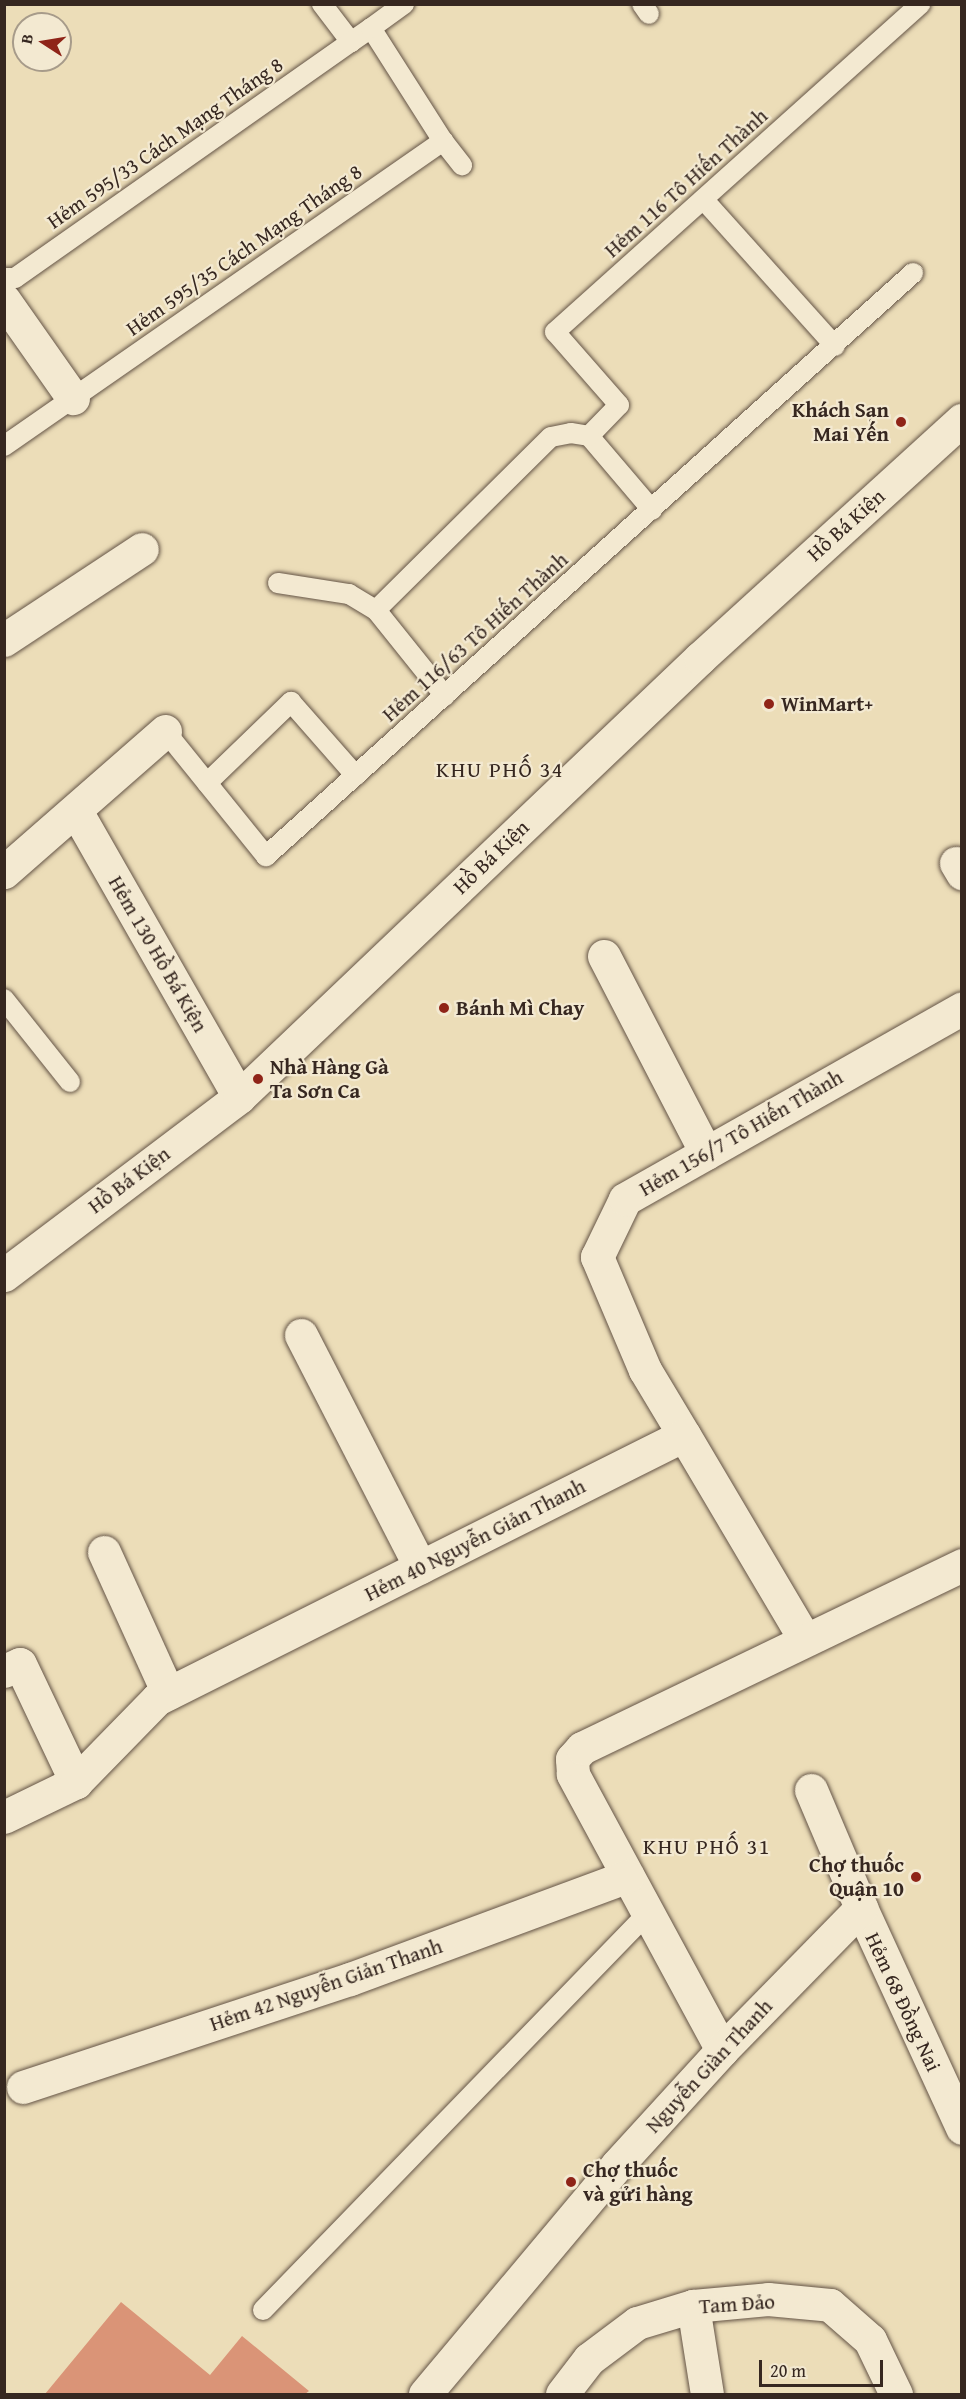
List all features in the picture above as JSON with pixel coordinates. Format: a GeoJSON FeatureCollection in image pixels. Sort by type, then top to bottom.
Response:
{"type":"FeatureCollection","features":[{"type":"Feature","properties":{"kind":"street"},"geometry":{"type":"LineString","coordinates":[[4,300],[73,398]]}},
{"type":"Feature","properties":{"kind":"street","name":"Hồ Bá Kiện"},"geometry":{"type":"LineString","coordinates":[[4,1275],[239,1097],[700,658],[962,420]]}},
{"type":"Feature","properties":{"kind":"street"},"geometry":{"type":"LineString","coordinates":[[4,640],[142,549]]}},
{"type":"Feature","properties":{"kind":"street"},"geometry":{"type":"LineString","coordinates":[[4,872],[165,731]]}},
{"type":"Feature","properties":{"kind":"street","name":"Hẻm 130 Hồ Bá Kiện"},"geometry":{"type":"LineString","coordinates":[[76,811],[239,1097]]}},
{"type":"Feature","properties":{"kind":"street"},"geometry":{"type":"LineString","coordinates":[[604,956],[706,1153]]}},
{"type":"Feature","properties":{"kind":"street","name":"Hẻm 156/7 Tô Hiến Thành"},"geometry":{"type":"LineString","coordinates":[[684,1435],[645,1370],[597,1257],[625,1199],[962,1008]]}},
{"type":"Feature","properties":{"kind":"street"},"geometry":{"type":"LineString","coordinates":[[301,1335],[420,1567]]}},
{"type":"Feature","properties":{"kind":"street"},"geometry":{"type":"LineString","coordinates":[[684,1435],[805,1640]]}},
{"type":"Feature","properties":{"kind":"street","name":"Hẻm 40 Nguyễn Giản Thanh"},"geometry":{"type":"LineString","coordinates":[[4,1817],[76,1782],[157,1699],[684,1435]]}},
{"type":"Feature","properties":{"kind":"street"},"geometry":{"type":"LineString","coordinates":[[104,1552],[168,1693]]}},
{"type":"Feature","properties":{"kind":"street"},"geometry":{"type":"LineString","coordinates":[[722,2050],[573,1774],[572,1759],[582,1748],[962,1565]]}},
{"type":"Feature","properties":{"kind":"street"},"geometry":{"type":"LineString","coordinates":[[4,1671],[20,1664],[76,1782]]}},
{"type":"Feature","properties":{"kind":"street","name":"Hẻm 68 Đồng Nai"},"geometry":{"type":"LineString","coordinates":[[811,1790],[861,1908],[962,2128]]}},
{"type":"Feature","properties":{"kind":"street","name":"Hẻm 42 Nguyễn Giản Thanh"},"geometry":{"type":"LineString","coordinates":[[23,2087],[350,1979],[628,1876]]}},
{"type":"Feature","properties":{"kind":"street","name":"Nguyễn Giàn Thanh"},"geometry":{"type":"LineString","coordinates":[[425,2394],[617,2165],[722,2050],[861,1908]]}},
{"type":"Feature","properties":{"kind":"street","name":"Tam Đảo"},"geometry":{"type":"LineString","coordinates":[[562,2394],[589,2359],[637,2323],[693,2306],[768,2299],[830,2305],[870,2340],[896,2394]]}},
{"type":"Feature","properties":{"kind":"street"},"geometry":{"type":"LineString","coordinates":[[693,2306],[707,2394]]}},
{"type":"Feature","properties":{"kind":"lane"},"geometry":{"type":"LineString","coordinates":[[322,4],[351,42]]}},
{"type":"Feature","properties":{"kind":"lane","name":"Hẻm 595/33 Cách Mạng Tháng 8"},"geometry":{"type":"LineString","coordinates":[[4,278],[15,278],[404,4]]}},
{"type":"Feature","properties":{"kind":"lane","name":"Hẻm 116 Tô Hiến Thành"},"geometry":{"type":"LineString","coordinates":[[589,436],[619,405],[555,332],[920,4]]}},
{"type":"Feature","properties":{"kind":"lane"},"geometry":{"type":"LineString","coordinates":[[371,28],[443,141],[462,165]]}},
{"type":"Feature","properties":{"kind":"lane","name":"Hẻm 595/35 Cách Mạng Tháng 8"},"geometry":{"type":"LineString","coordinates":[[4,446],[443,141]]}},
{"type":"Feature","properties":{"kind":"lane"},"geometry":{"type":"LineString","coordinates":[[704,200],[835,346]]}},
{"type":"Feature","properties":{"kind":"lane","name":"Hẻm 116/63 Tô Hiến Thành"},"geometry":{"type":"LineString","coordinates":[[165,731],[266,856],[835,346],[913,273]]}},
{"type":"Feature","properties":{"kind":"lane"},"geometry":{"type":"LineString","coordinates":[[376,610],[551,437],[571,433],[589,436],[652,510]]}},
{"type":"Feature","properties":{"kind":"lane"},"geometry":{"type":"LineString","coordinates":[[278,583],[349,594],[376,610],[445,696]]}},
{"type":"Feature","properties":{"kind":"lane"},"geometry":{"type":"LineString","coordinates":[[207,783],[291,702],[356,776]]}},
{"type":"Feature","properties":{"kind":"lane"},"geometry":{"type":"LineString","coordinates":[[4,999],[70,1082]]}},
{"type":"Feature","properties":{"kind":"lane"},"geometry":{"type":"LineString","coordinates":[[263,2310],[648,1913]]}},
{"type":"Feature","properties":{"kind":"building"},"geometry":{"type":"Polygon","coordinates":[[[121,2302],[210,2375],[242,2336],[309,2391],[305,2394],[45,2394],[121,2302]]]}},
{"type":"Feature","properties":{"kind":"place","name":"Khách Sạn Mai Yến"},"geometry":{"type":"Point","coordinates":[901,422]}},
{"type":"Feature","properties":{"kind":"place","name":"WinMart+"},"geometry":{"type":"Point","coordinates":[769,704]}},
{"type":"Feature","properties":{"kind":"place","name":"Bánh Mì Chay"},"geometry":{"type":"Point","coordinates":[444,1008]}},
{"type":"Feature","properties":{"kind":"place","name":"Nhà Hàng Gà Ta Sơn Ca"},"geometry":{"type":"Point","coordinates":[258,1079]}},
{"type":"Feature","properties":{"kind":"place","name":"Chợ thuốc Quận 10"},"geometry":{"type":"Point","coordinates":[916,1877]}},
{"type":"Feature","properties":{"kind":"place","name":"Chợ thuốc và gửi hàng"},"geometry":{"type":"Point","coordinates":[571,2182]}},
{"type":"Feature","properties":{"kind":"district","name":"KHU PHỐ 34"},"geometry":{"type":"Point","coordinates":[500,770]}},
{"type":"Feature","properties":{"kind":"district","name":"KHU PHỐ 31"},"geometry":{"type":"Point","coordinates":[707,1847]}}]}
